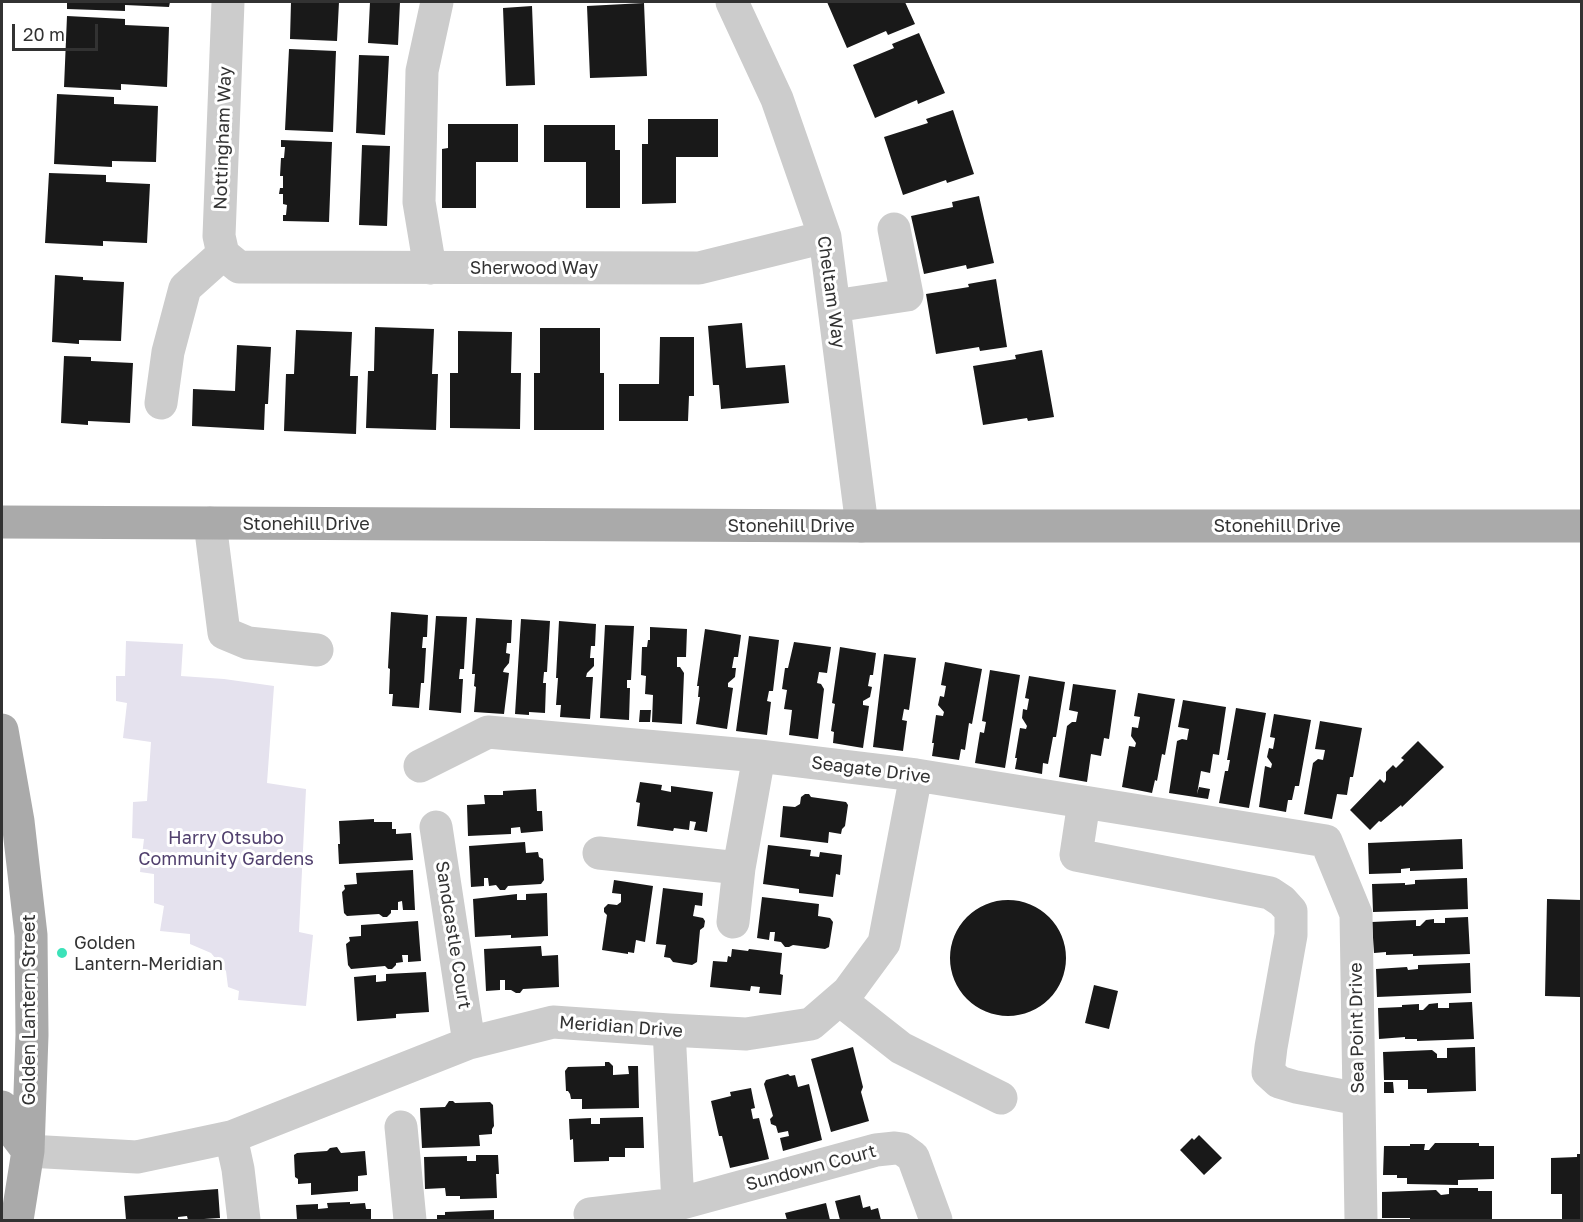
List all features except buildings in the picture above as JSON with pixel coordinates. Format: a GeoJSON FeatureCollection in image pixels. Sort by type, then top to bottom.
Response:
{"type":"FeatureCollection","features":[{"type":"Feature","properties":{"kind":"main road","name":"Stonehill Drive"},"geometry":{"type":"LineString","coordinates":[[2,522],[862,526],[1581,526]]}},
{"type":"Feature","properties":{"kind":"main road","name":"Golden Lantern Street"},"geometry":{"type":"LineString","coordinates":[[2,730],[18,820],[31,935],[32,1035],[28,1151],[12,1212]]}},
{"type":"Feature","properties":{"kind":"main road"},"geometry":{"type":"LineString","coordinates":[[2,1107],[9,1126],[28,1151]]}},
{"type":"Feature","properties":{"kind":"street","name":"Nottingham Way"},"geometry":{"type":"LineString","coordinates":[[228,2],[219,236],[231,260]]}},
{"type":"Feature","properties":{"kind":"street"},"geometry":{"type":"LineString","coordinates":[[430,268],[419,202],[422,71],[437,2]]}},
{"type":"Feature","properties":{"kind":"street","name":"Cheltam Way"},"geometry":{"type":"LineString","coordinates":[[732,2],[777,99],[825,237],[862,526]]}},
{"type":"Feature","properties":{"kind":"street"},"geometry":{"type":"LineString","coordinates":[[834,306],[907,295],[894,229]]}},
{"type":"Feature","properties":{"kind":"street","name":"Sherwood Way"},"geometry":{"type":"LineString","coordinates":[[231,260],[430,268],[699,268],[825,237]]}},
{"type":"Feature","properties":{"kind":"street"},"geometry":{"type":"LineString","coordinates":[[161,402],[168,352],[184,288],[231,260]]}},
{"type":"Feature","properties":{"kind":"street"},"geometry":{"type":"LineString","coordinates":[[210,523],[224,633],[248,644],[317,650]]}},
{"type":"Feature","properties":{"kind":"street","name":"Seagate Drive"},"geometry":{"type":"LineString","coordinates":[[420,766],[488,732],[759,756],[916,775],[1326,841]]}},
{"type":"Feature","properties":{"kind":"street"},"geometry":{"type":"LineString","coordinates":[[733,922],[739,868],[759,756]]}},
{"type":"Feature","properties":{"kind":"street","name":"Meridian Drive"},"geometry":{"type":"LineString","coordinates":[[28,1151],[136,1157],[231,1137],[469,1043],[553,1022],[746,1034],[811,1024],[848,992],[884,943],[916,775]]}},
{"type":"Feature","properties":{"kind":"street"},"geometry":{"type":"LineString","coordinates":[[1084,802],[1076,855],[1270,893],[1282,901],[1291,911],[1292,935],[1268,1072],[1279,1082],[1359,1099]]}},
{"type":"Feature","properties":{"kind":"street","name":"Sandcastle Court"},"geometry":{"type":"LineString","coordinates":[[436,827],[469,1043]]}},
{"type":"Feature","properties":{"kind":"street","name":"Sea Point Drive"},"geometry":{"type":"LineString","coordinates":[[1326,841],[1356,914],[1360,1221]]}},
{"type":"Feature","properties":{"kind":"street"},"geometry":{"type":"LineString","coordinates":[[599,853],[739,868]]}},
{"type":"Feature","properties":{"kind":"street"},"geometry":{"type":"LineString","coordinates":[[840,999],[901,1048],[1001,1098]]}},
{"type":"Feature","properties":{"kind":"street"},"geometry":{"type":"LineString","coordinates":[[669,1030],[678,1204]]}},
{"type":"Feature","properties":{"kind":"street"},"geometry":{"type":"LineString","coordinates":[[401,1127],[410,1221]]}},
{"type":"Feature","properties":{"kind":"street"},"geometry":{"type":"LineString","coordinates":[[231,1137],[238,1168],[244,1221]]}},
{"type":"Feature","properties":{"kind":"street","name":"Sundown Court"},"geometry":{"type":"LineString","coordinates":[[590,1214],[678,1204],[876,1150],[895,1148],[902,1149],[913,1157],[936,1221]]}},
{"type":"Feature","properties":{"kind":"green space","name":"Harry Otsubo Community Gardens"},"geometry":{"type":"Polygon","coordinates":[[[126,641],[183,644],[181,676],[274,686],[267,783],[306,789],[299,932],[313,935],[306,1006],[238,1000],[239,991],[228,987],[226,971],[211,953],[190,944],[190,934],[160,931],[164,906],[154,903],[154,874],[140,872],[144,839],[132,838],[133,802],[147,801],[151,742],[123,738],[127,703],[116,701],[116,676],[125,676],[126,641]]]}},
{"type":"Feature","properties":{"kind":"place","name":"Golden Lantern-Meridian"},"geometry":{"type":"Point","coordinates":[62,953]}}]}
